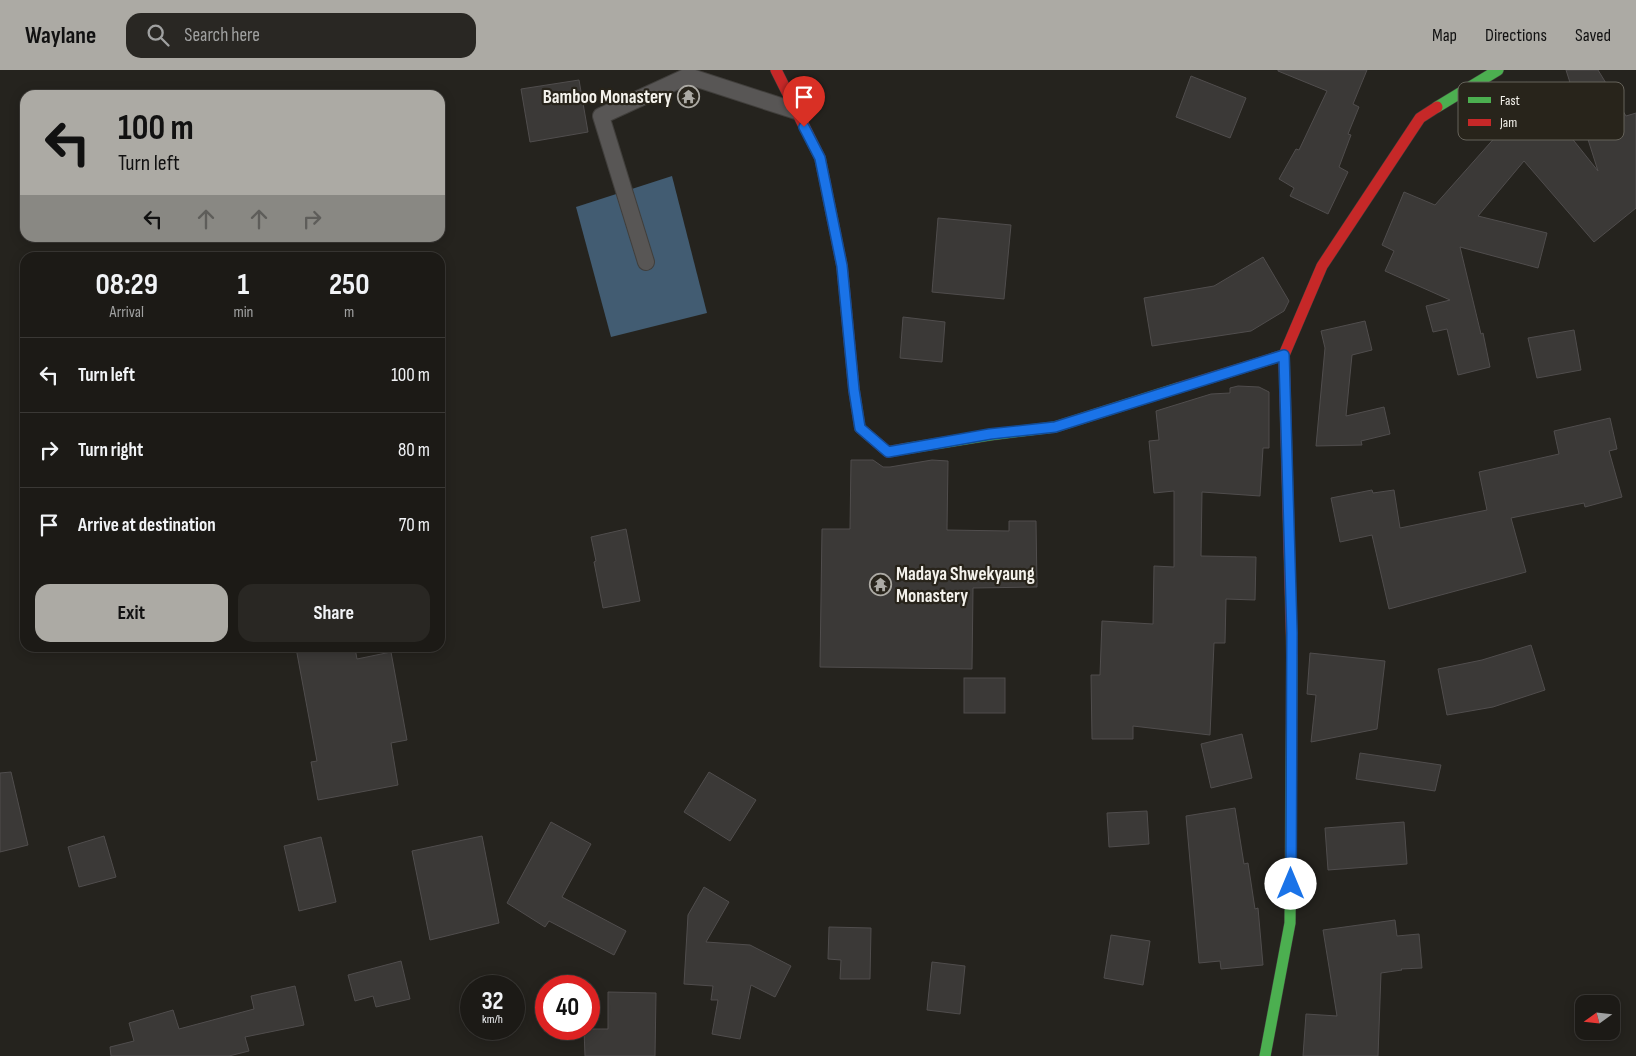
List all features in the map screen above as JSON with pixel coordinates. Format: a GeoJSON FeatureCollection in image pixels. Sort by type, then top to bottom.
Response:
{"type":"FeatureCollection","features":[{"type":"Feature","properties":{"kind":"street"},"geometry":{"type":"LineString","coordinates":[[776,70],[820,158],[842,266],[854,390],[860,428],[888,452],[990,434],[1055,427],[1284,355]]}},
{"type":"Feature","properties":{"kind":"street"},"geometry":{"type":"LineString","coordinates":[[1478,82],[1498,70]]}},
{"type":"Feature","properties":{"kind":"street"},"geometry":{"type":"LineString","coordinates":[[1265,1056],[1290,923],[1292,633],[1284,355],[1322,266],[1420,118],[1458,95]]}},
{"type":"Feature","properties":{"kind":"lane"},"geometry":{"type":"LineString","coordinates":[[646,262],[601,116],[688,76],[796,111]]}},
{"type":"Feature","properties":{"kind":"water"},"geometry":{"type":"Polygon","coordinates":[[[672,176],[707,313],[611,337],[576,207],[672,176]]]}},
{"type":"Feature","properties":{"kind":"building"},"geometry":{"type":"Polygon","coordinates":[[[1278,70],[1367,70],[1353,104],[1359,107],[1348,134],[1351,135],[1339,167],[1348,172],[1328,214],[1290,196],[1294,188],[1279,179],[1296,149],[1299,150],[1327,91],[1278,70]]]}},
{"type":"Feature","properties":{"kind":"building"},"geometry":{"type":"Polygon","coordinates":[[[1566,70],[1598,70],[1605,82],[1570,82],[1566,70]]]}},
{"type":"Feature","properties":{"kind":"building"},"geometry":{"type":"Polygon","coordinates":[[[1191,76],[1246,98],[1230,138],[1176,117],[1191,76]]]}},
{"type":"Feature","properties":{"kind":"building"},"geometry":{"type":"Polygon","coordinates":[[[579,80],[588,132],[530,142],[521,89],[579,80]]]}},
{"type":"Feature","properties":{"kind":"building"},"geometry":{"type":"Polygon","coordinates":[[[1624,113],[1626,116],[1636,113],[1636,208],[1594,242],[1524,161],[1478,216],[1547,233],[1538,268],[1460,247],[1490,367],[1458,375],[1447,329],[1433,332],[1426,306],[1450,300],[1385,271],[1394,251],[1382,245],[1404,192],[1435,205],[1493,140],[1573,140],[1598,171],[1588,140],[1624,140],[1624,113]]]}},
{"type":"Feature","properties":{"kind":"building"},"geometry":{"type":"Polygon","coordinates":[[[938,218],[1011,225],[1004,299],[932,292],[938,218]]]}},
{"type":"Feature","properties":{"kind":"building"},"geometry":{"type":"Polygon","coordinates":[[[1263,257],[1289,301],[1284,311],[1251,331],[1152,346],[1144,298],[1214,286],[1263,257]]]}},
{"type":"Feature","properties":{"kind":"building"},"geometry":{"type":"Polygon","coordinates":[[[903,317],[945,322],[942,362],[900,358],[903,317]]]}},
{"type":"Feature","properties":{"kind":"building"},"geometry":{"type":"Polygon","coordinates":[[[1365,321],[1372,350],[1352,355],[1346,416],[1384,407],[1390,434],[1361,441],[1362,445],[1316,446],[1325,348],[1321,331],[1365,321]]]}},
{"type":"Feature","properties":{"kind":"building"},"geometry":{"type":"Polygon","coordinates":[[[1574,330],[1581,370],[1537,378],[1528,338],[1574,330]]]}},
{"type":"Feature","properties":{"kind":"building"},"geometry":{"type":"Polygon","coordinates":[[[1238,386],[1259,387],[1269,392],[1269,448],[1263,448],[1260,496],[1202,492],[1201,556],[1256,557],[1255,600],[1226,599],[1225,643],[1214,643],[1210,735],[1133,726],[1133,739],[1092,739],[1091,675],[1100,675],[1102,621],[1153,624],[1154,566],[1174,567],[1174,491],[1154,493],[1149,441],[1159,440],[1156,411],[1211,394],[1230,393],[1230,388],[1238,386]]]}},
{"type":"Feature","properties":{"kind":"building"},"geometry":{"type":"Polygon","coordinates":[[[1610,418],[1617,449],[1609,451],[1622,497],[1585,507],[1584,503],[1511,518],[1526,572],[1389,609],[1372,535],[1340,542],[1331,498],[1372,490],[1373,493],[1394,490],[1400,528],[1487,510],[1479,472],[1559,454],[1554,431],[1610,418]]]}},
{"type":"Feature","properties":{"kind":"building"},"geometry":{"type":"Polygon","coordinates":[[[851,460],[873,460],[883,467],[932,460],[948,461],[947,530],[1009,531],[1009,521],[1036,521],[1037,587],[973,588],[972,669],[820,667],[822,529],[850,529],[851,460]]]}},
{"type":"Feature","properties":{"kind":"building"},"geometry":{"type":"Polygon","coordinates":[[[626,529],[640,601],[603,608],[591,537],[626,529]]]}},
{"type":"Feature","properties":{"kind":"building"},"geometry":{"type":"Polygon","coordinates":[[[1531,645],[1545,690],[1493,707],[1447,715],[1438,669],[1482,660],[1531,645]]]}},
{"type":"Feature","properties":{"kind":"building"},"geometry":{"type":"Polygon","coordinates":[[[297,652],[356,652],[357,659],[391,652],[407,740],[391,743],[398,785],[318,800],[311,762],[317,761],[297,652]]]}},
{"type":"Feature","properties":{"kind":"building"},"geometry":{"type":"Polygon","coordinates":[[[1310,653],[1385,661],[1377,729],[1311,742],[1316,695],[1307,694],[1310,653]]]}},
{"type":"Feature","properties":{"kind":"building"},"geometry":{"type":"Polygon","coordinates":[[[964,678],[1005,678],[1005,713],[964,713],[964,678]]]}},
{"type":"Feature","properties":{"kind":"building"},"geometry":{"type":"Polygon","coordinates":[[[1242,734],[1252,778],[1211,788],[1201,744],[1242,734]]]}},
{"type":"Feature","properties":{"kind":"building"},"geometry":{"type":"Polygon","coordinates":[[[1360,753],[1441,765],[1435,791],[1356,779],[1360,753]]]}},
{"type":"Feature","properties":{"kind":"building"},"geometry":{"type":"Polygon","coordinates":[[[11,772],[28,845],[0,852],[0,773],[11,772]]]}},
{"type":"Feature","properties":{"kind":"building"},"geometry":{"type":"Polygon","coordinates":[[[709,772],[756,800],[730,841],[684,812],[709,772]]]}},
{"type":"Feature","properties":{"kind":"building"},"geometry":{"type":"Polygon","coordinates":[[[1235,808],[1244,864],[1248,863],[1255,909],[1258,908],[1263,965],[1221,969],[1220,961],[1199,963],[1186,816],[1235,808]]]}},
{"type":"Feature","properties":{"kind":"building"},"geometry":{"type":"Polygon","coordinates":[[[1147,811],[1149,844],[1109,847],[1107,813],[1147,811]]]}},
{"type":"Feature","properties":{"kind":"building"},"geometry":{"type":"Polygon","coordinates":[[[551,822],[591,844],[562,897],[626,931],[614,955],[549,921],[545,927],[507,903],[551,822]]]}},
{"type":"Feature","properties":{"kind":"building"},"geometry":{"type":"Polygon","coordinates":[[[1404,822],[1407,864],[1328,870],[1325,828],[1404,822]]]}},
{"type":"Feature","properties":{"kind":"building"},"geometry":{"type":"Polygon","coordinates":[[[104,836],[116,877],[79,887],[68,847],[104,836]]]}},
{"type":"Feature","properties":{"kind":"building"},"geometry":{"type":"Polygon","coordinates":[[[482,836],[499,923],[430,940],[412,851],[482,836]]]}},
{"type":"Feature","properties":{"kind":"building"},"geometry":{"type":"Polygon","coordinates":[[[321,837],[336,902],[299,911],[284,846],[321,837]]]}},
{"type":"Feature","properties":{"kind":"building"},"geometry":{"type":"Polygon","coordinates":[[[704,887],[729,902],[706,942],[750,945],[791,966],[775,997],[751,985],[740,1039],[712,1034],[718,1000],[711,1000],[713,986],[684,984],[688,915],[704,887]]]}},
{"type":"Feature","properties":{"kind":"building"},"geometry":{"type":"Polygon","coordinates":[[[1395,920],[1397,936],[1419,934],[1422,968],[1401,969],[1381,973],[1378,1056],[1303,1056],[1306,1014],[1337,1016],[1323,930],[1395,920]]]}},
{"type":"Feature","properties":{"kind":"building"},"geometry":{"type":"Polygon","coordinates":[[[829,927],[871,928],[870,979],[840,979],[841,960],[828,959],[829,927]]]}},
{"type":"Feature","properties":{"kind":"building"},"geometry":{"type":"Polygon","coordinates":[[[1111,935],[1150,941],[1143,985],[1104,978],[1111,935]]]}},
{"type":"Feature","properties":{"kind":"building"},"geometry":{"type":"Polygon","coordinates":[[[401,961],[410,999],[376,1007],[373,996],[355,1001],[348,975],[401,961]]]}},
{"type":"Feature","properties":{"kind":"building"},"geometry":{"type":"Polygon","coordinates":[[[932,962],[965,966],[960,1014],[927,1010],[932,962]]]}},
{"type":"Feature","properties":{"kind":"building"},"geometry":{"type":"Polygon","coordinates":[[[295,986],[304,1025],[245,1037],[249,1051],[229,1056],[111,1056],[110,1047],[134,1041],[129,1023],[173,1010],[179,1029],[254,1009],[251,996],[295,986]]]}},
{"type":"Feature","properties":{"kind":"building"},"geometry":{"type":"Polygon","coordinates":[[[608,992],[656,993],[655,1056],[585,1056],[584,1040],[600,1040],[600,1029],[608,1029],[608,992]]]}},
{"type":"Feature","properties":{"kind":"traffic: fast"},"geometry":{"type":"LineString","coordinates":[[1478,82],[1498,70]]}},
{"type":"Feature","properties":{"kind":"traffic: fast"},"geometry":{"type":"LineString","coordinates":[[1437,107],[1458,94]]}},
{"type":"Feature","properties":{"kind":"traffic: fast"},"geometry":{"type":"LineString","coordinates":[[904,449],[1055,427],[1178,388]]}},
{"type":"Feature","properties":{"kind":"traffic: fast"},"geometry":{"type":"LineString","coordinates":[[1265,1056],[1290,923],[1292,656]]}},
{"type":"Feature","properties":{"kind":"traffic: jam"},"geometry":{"type":"LineString","coordinates":[[776,70],[820,158],[842,266],[854,390],[860,428],[888,452],[904,449]]}},
{"type":"Feature","properties":{"kind":"traffic: jam"},"geometry":{"type":"LineString","coordinates":[[1178,388],[1284,355],[1322,266],[1420,118],[1437,107]]}},
{"type":"Feature","properties":{"kind":"traffic: jam"},"geometry":{"type":"LineString","coordinates":[[1284,355],[1292,656]]}},
{"type":"Feature","properties":{"kind":"place","name":"Bamboo Monastery"},"geometry":{"type":"Point","coordinates":[688,97]}},
{"type":"Feature","properties":{"kind":"place","name":"Madaya Shwekyaung Monastery"},"geometry":{"type":"Point","coordinates":[880,585]}},
{"type":"Feature","properties":{"kind":"route"},"geometry":{"type":"LineString","coordinates":[[804,127],[820,158],[842,266],[854,390],[860,428],[888,452],[990,434],[1055,427],[1284,355],[1292,633],[1291,884]]}}]}
